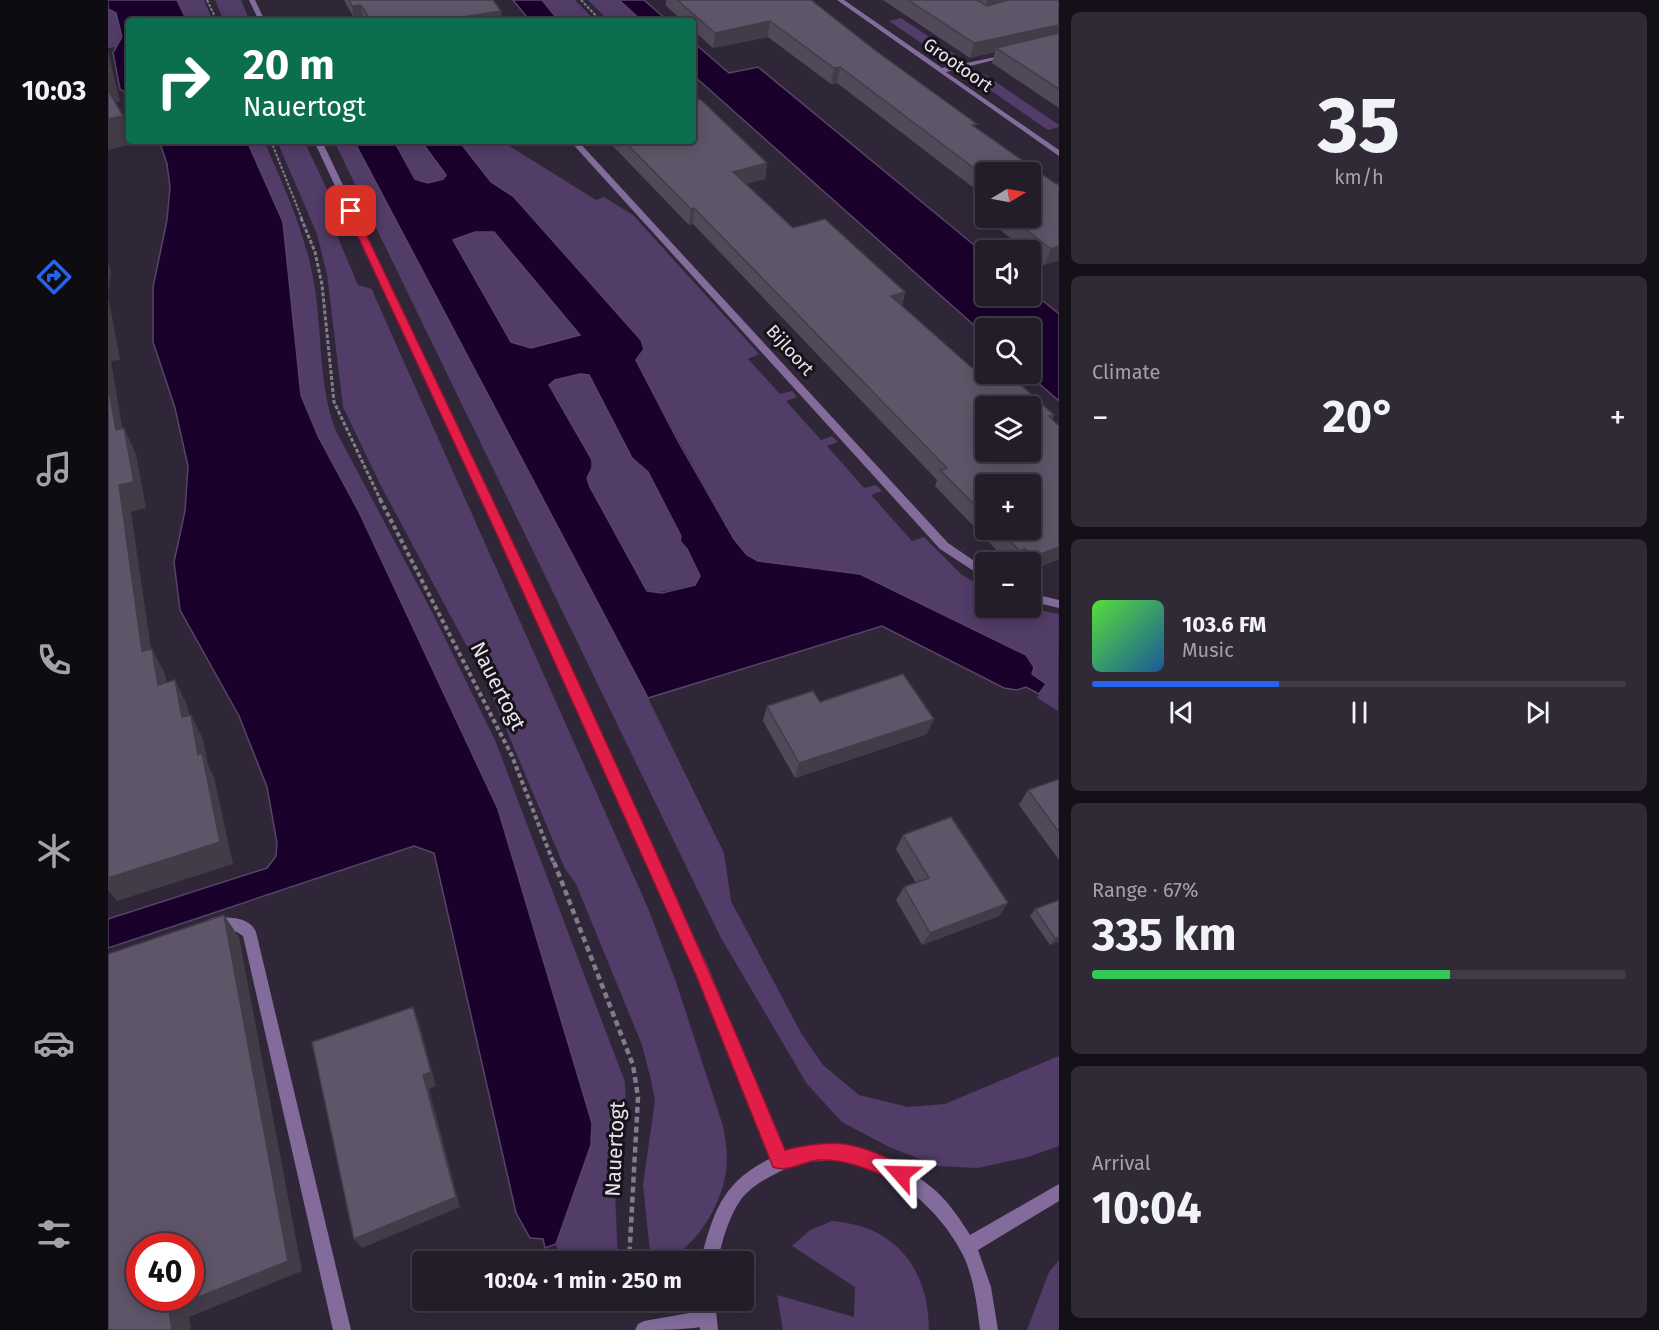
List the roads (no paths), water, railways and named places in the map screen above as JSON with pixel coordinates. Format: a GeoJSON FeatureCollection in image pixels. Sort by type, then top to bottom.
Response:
{"type":"FeatureCollection","features":[{"type":"Feature","properties":{"kind":"street"},"geometry":{"type":"LineString","coordinates":[[252,0],[261,18]]}},
{"type":"Feature","properties":{"kind":"street","name":"Grootoort"},"geometry":{"type":"LineString","coordinates":[[840,0],[1059,154]]}},
{"type":"Feature","properties":{"kind":"street"},"geometry":{"type":"LineString","coordinates":[[940,71],[1015,53]]}},
{"type":"Feature","properties":{"kind":"street"},"geometry":{"type":"LineString","coordinates":[[319,144],[500,526],[693,950],[780,1160]]}},
{"type":"Feature","properties":{"kind":"street","name":"Bijloort"},"geometry":{"type":"LineString","coordinates":[[577,144],[944,546],[975,567]]}},
{"type":"Feature","properties":{"kind":"street"},"geometry":{"type":"LineString","coordinates":[[1041,600],[1059,604]]}},
{"type":"Feature","properties":{"kind":"street"},"geometry":{"type":"LineString","coordinates":[[201,927],[226,922],[239,925],[249,933],[342,1330]]}},
{"type":"Feature","properties":{"kind":"street"},"geometry":{"type":"LineString","coordinates":[[711,1251],[720,1220],[745,1184],[780,1160],[819,1151],[861,1155],[901,1174],[938,1204],[968,1246],[985,1294],[989,1330]]}},
{"type":"Feature","properties":{"kind":"street"},"geometry":{"type":"LineString","coordinates":[[968,1246],[1059,1192]]}},
{"type":"Feature","properties":{"kind":"street"},"geometry":{"type":"LineString","coordinates":[[644,1330],[708,1325]]}}]}
